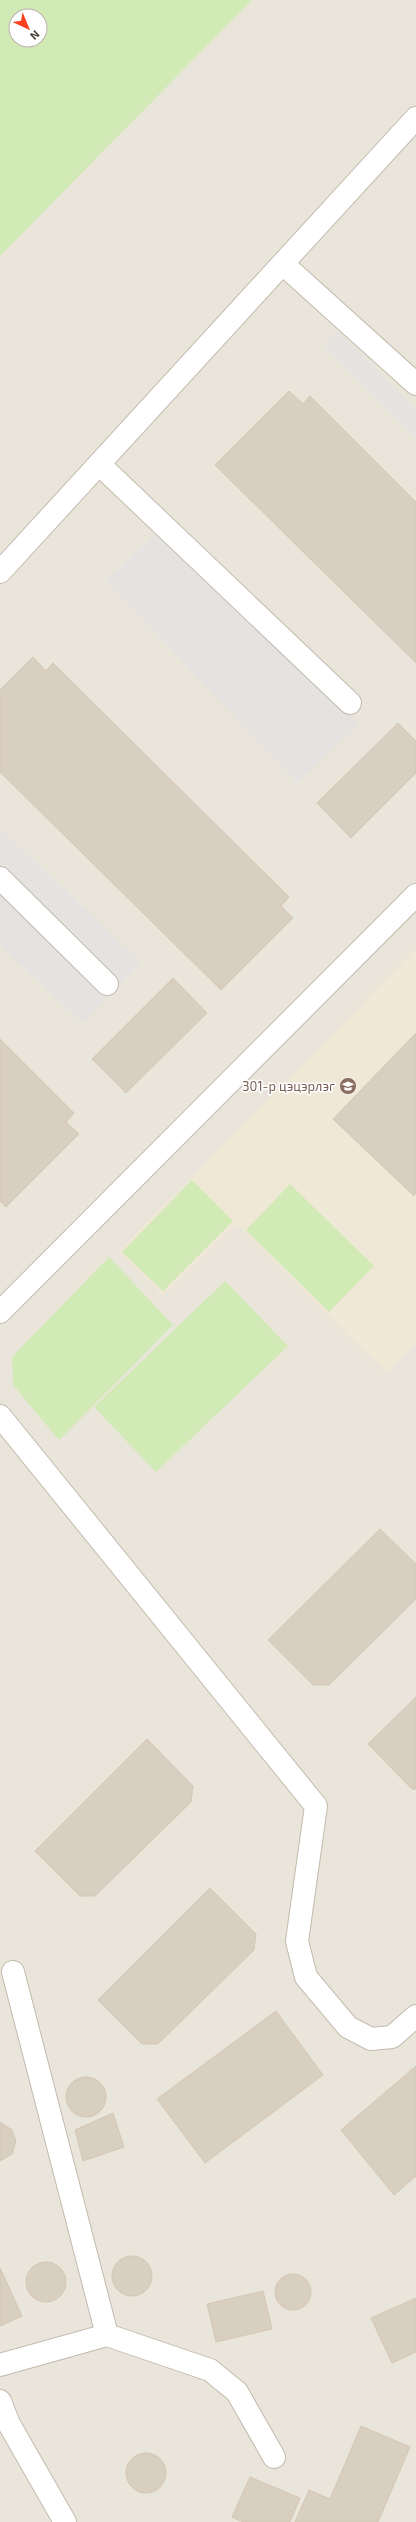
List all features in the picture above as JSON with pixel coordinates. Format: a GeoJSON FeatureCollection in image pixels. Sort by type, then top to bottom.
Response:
{"type":"FeatureCollection","features":[{"type":"Feature","properties":{"kind":"street"},"geometry":{"type":"LineString","coordinates":[[0,572],[416,118]]}},
{"type":"Feature","properties":{"kind":"street"},"geometry":{"type":"LineString","coordinates":[[283,264],[416,384]]}},
{"type":"Feature","properties":{"kind":"street"},"geometry":{"type":"LineString","coordinates":[[99,464],[350,703]]}},
{"type":"Feature","properties":{"kind":"street"},"geometry":{"type":"LineString","coordinates":[[0,878],[107,984]]}},
{"type":"Feature","properties":{"kind":"street"},"geometry":{"type":"LineString","coordinates":[[0,1312],[416,895]]}},
{"type":"Feature","properties":{"kind":"street"},"geometry":{"type":"LineString","coordinates":[[0,1416],[316,1806],[297,1941],[306,1977],[348,2027],[371,2039],[392,2037],[416,2016]]}},
{"type":"Feature","properties":{"kind":"street"},"geometry":{"type":"LineString","coordinates":[[13,1972],[107,2335]]}},
{"type":"Feature","properties":{"kind":"street"},"geometry":{"type":"LineString","coordinates":[[0,2365],[107,2335],[210,2370],[237,2392],[274,2457]]}},
{"type":"Feature","properties":{"kind":"street"},"geometry":{"type":"LineString","coordinates":[[0,2401],[10,2424],[65,2522]]}},
{"type":"Feature","properties":{"kind":"shaded area"},"geometry":{"type":"Polygon","coordinates":[[[0,0],[416,0],[416,2522],[0,2522],[0,0]]]}},
{"type":"Feature","properties":{"kind":"shaded area"},"geometry":{"type":"Polygon","coordinates":[[[338,331],[416,409],[416,438],[323,345],[338,331]]]}},
{"type":"Feature","properties":{"kind":"shaded area"},"geometry":{"type":"Polygon","coordinates":[[[168,522],[359,724],[297,783],[106,581],[168,522]]]}},
{"type":"Feature","properties":{"kind":"shaded area"},"geometry":{"type":"Polygon","coordinates":[[[0,828],[141,962],[82,1023],[0,945],[0,828]]]}},
{"type":"Feature","properties":{"kind":"shaded area","name":"301-р цэцэрлэг"},"geometry":{"type":"Polygon","coordinates":[[[416,949],[416,1343],[386,1372],[236,1224],[163,1296],[119,1251],[416,949]]]}},
{"type":"Feature","properties":{"kind":"green space"},"geometry":{"type":"Polygon","coordinates":[[[0,0],[252,0],[0,256],[0,0]]]}},
{"type":"Feature","properties":{"kind":"green space"},"geometry":{"type":"Polygon","coordinates":[[[192,1180],[233,1221],[163,1291],[122,1252],[192,1180]]]}},
{"type":"Feature","properties":{"kind":"green space"},"geometry":{"type":"Polygon","coordinates":[[[290,1184],[374,1266],[329,1312],[246,1230],[290,1184]]]}},
{"type":"Feature","properties":{"kind":"green space"},"geometry":{"type":"Polygon","coordinates":[[[109,1257],[173,1325],[59,1440],[13,1385],[12,1357],[109,1257]]]}},
{"type":"Feature","properties":{"kind":"green space"},"geometry":{"type":"Polygon","coordinates":[[[225,1281],[288,1346],[156,1472],[94,1407],[225,1281]]]}},
{"type":"Feature","properties":{"kind":"building"},"geometry":{"type":"Polygon","coordinates":[[[289,391],[303,404],[310,396],[416,502],[416,663],[215,465],[289,391]]]}},
{"type":"Feature","properties":{"kind":"building"},"geometry":{"type":"Polygon","coordinates":[[[33,657],[46,671],[53,663],[289,897],[281,906],[293,918],[221,990],[0,772],[0,690],[33,657]]]}},
{"type":"Feature","properties":{"kind":"building"},"geometry":{"type":"Polygon","coordinates":[[[398,723],[416,741],[416,773],[351,838],[317,803],[398,723]]]}},
{"type":"Feature","properties":{"kind":"building"},"geometry":{"type":"Polygon","coordinates":[[[173,978],[207,1013],[126,1093],[92,1059],[173,978]]]}},
{"type":"Feature","properties":{"kind":"building"},"geometry":{"type":"Polygon","coordinates":[[[416,1033],[416,1193],[414,1196],[333,1119],[416,1033]]]}},
{"type":"Feature","properties":{"kind":"building"},"geometry":{"type":"Polygon","coordinates":[[[0,1039],[74,1113],[66,1122],[79,1134],[6,1207],[0,1201],[0,1039]]]}},
{"type":"Feature","properties":{"kind":"building"},"geometry":{"type":"Polygon","coordinates":[[[380,1529],[416,1564],[416,1599],[329,1685],[313,1685],[268,1640],[380,1529]]]}},
{"type":"Feature","properties":{"kind":"building"},"geometry":{"type":"Polygon","coordinates":[[[416,1697],[416,1789],[412,1789],[368,1744],[416,1697]]]}},
{"type":"Feature","properties":{"kind":"building"},"geometry":{"type":"Polygon","coordinates":[[[147,1739],[193,1786],[191,1802],[95,1896],[80,1896],[35,1851],[147,1739]]]}},
{"type":"Feature","properties":{"kind":"building"},"geometry":{"type":"Polygon","coordinates":[[[210,1888],[256,1934],[254,1950],[158,2044],[142,2044],[98,2000],[210,1888]]]}},
{"type":"Feature","properties":{"kind":"building"},"geometry":{"type":"Polygon","coordinates":[[[276,2011],[323,2075],[205,2163],[157,2099],[276,2011]]]}},
{"type":"Feature","properties":{"kind":"building"},"geometry":{"type":"Polygon","coordinates":[[[416,2066],[416,2176],[394,2195],[341,2130],[416,2066]]]}},
{"type":"Feature","properties":{"kind":"building"},"geometry":{"type":"Polygon","coordinates":[[[86,2077],[94,2079],[100,2083],[104,2089],[106,2097],[104,2105],[100,2111],[94,2115],[86,2117],[78,2115],[72,2111],[68,2105],[66,2097],[68,2089],[72,2083],[78,2079],[86,2077]]]}},
{"type":"Feature","properties":{"kind":"building"},"geometry":{"type":"Polygon","coordinates":[[[113,2113],[124,2147],[83,2161],[75,2130],[113,2113]]]}},
{"type":"Feature","properties":{"kind":"building"},"geometry":{"type":"Polygon","coordinates":[[[0,2122],[12,2130],[16,2141],[12,2154],[0,2161],[0,2122]]]}},
{"type":"Feature","properties":{"kind":"building"},"geometry":{"type":"Polygon","coordinates":[[[132,2256],[140,2258],[146,2262],[150,2268],[152,2276],[150,2284],[146,2290],[140,2294],[132,2296],[124,2294],[118,2290],[114,2284],[112,2276],[114,2268],[118,2262],[124,2258],[132,2256]]]}},
{"type":"Feature","properties":{"kind":"building"},"geometry":{"type":"Polygon","coordinates":[[[46,2262],[54,2264],[60,2268],[64,2274],[66,2282],[64,2290],[60,2296],[54,2300],[46,2302],[38,2300],[32,2296],[28,2290],[26,2282],[28,2274],[32,2268],[38,2264],[46,2262]]]}},
{"type":"Feature","properties":{"kind":"building"},"geometry":{"type":"Polygon","coordinates":[[[0,2268],[22,2316],[0,2326],[0,2268]]]}},
{"type":"Feature","properties":{"kind":"building"},"geometry":{"type":"Polygon","coordinates":[[[293,2274],[306,2279],[311,2292],[306,2305],[293,2310],[280,2305],[275,2292],[280,2279],[293,2274]]]}},
{"type":"Feature","properties":{"kind":"building"},"geometry":{"type":"Polygon","coordinates":[[[263,2291],[272,2329],[216,2342],[207,2304],[263,2291]]]}},
{"type":"Feature","properties":{"kind":"building"},"geometry":{"type":"Polygon","coordinates":[[[416,2298],[416,2352],[392,2363],[371,2318],[416,2298]]]}},
{"type":"Feature","properties":{"kind":"building"},"geometry":{"type":"Polygon","coordinates":[[[361,2426],[410,2447],[378,2522],[295,2522],[309,2490],[330,2499],[361,2426]]]}},
{"type":"Feature","properties":{"kind":"building"},"geometry":{"type":"Polygon","coordinates":[[[146,2453],[154,2455],[160,2459],[164,2465],[166,2473],[164,2481],[160,2487],[154,2491],[146,2493],[138,2491],[132,2487],[128,2481],[126,2473],[128,2465],[132,2459],[138,2455],[146,2453]]]}},
{"type":"Feature","properties":{"kind":"building"},"geometry":{"type":"Polygon","coordinates":[[[250,2477],[300,2498],[290,2522],[243,2522],[232,2517],[250,2477]]]}},
{"type":"Feature","properties":{"kind":"place","name":"301-р цэцэрлэг"},"geometry":{"type":"Point","coordinates":[348,1086]}}]}
